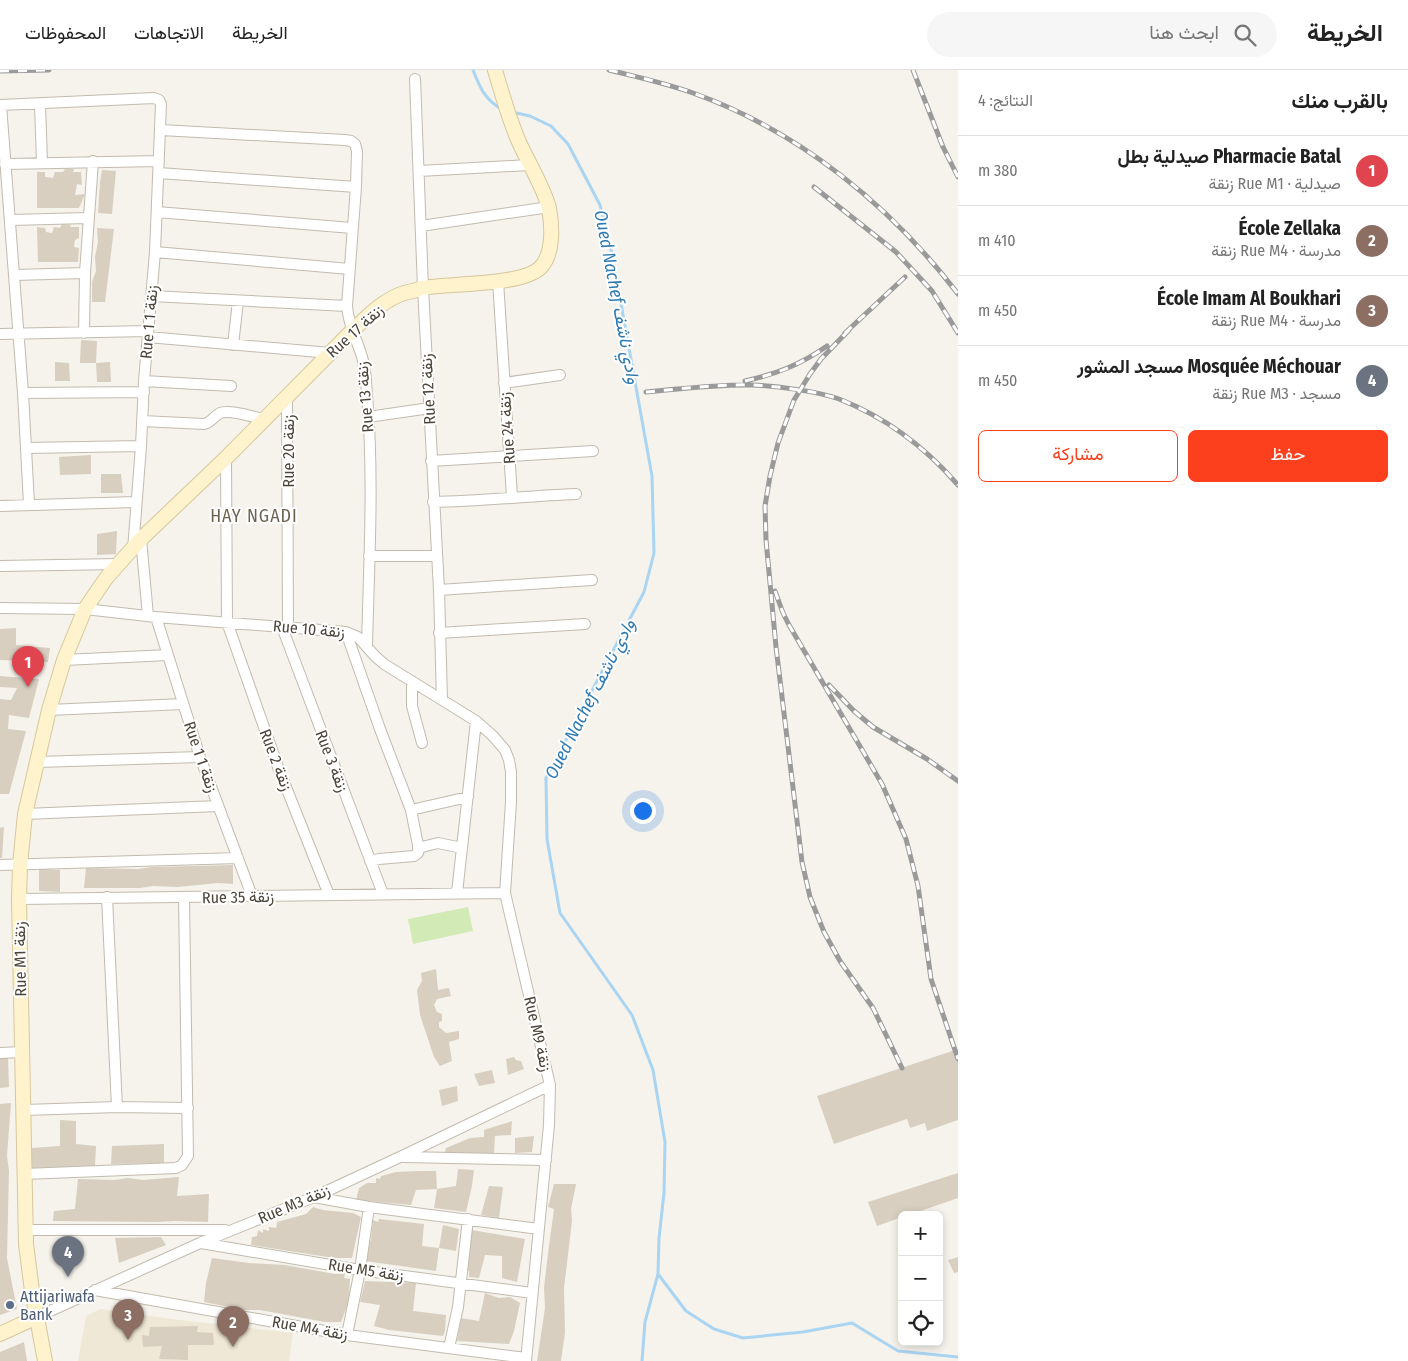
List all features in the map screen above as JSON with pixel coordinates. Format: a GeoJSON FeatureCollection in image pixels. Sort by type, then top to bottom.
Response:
{"type":"FeatureCollection","features":[{"type":"Feature","properties":{"kind":"street","name":"Rue 17 زنقة"},"geometry":{"type":"LineString","coordinates":[[85,609],[107,578],[137,544],[377,308],[393,298],[423,288],[498,281],[530,274],[538,270],[546,261],[551,229],[549,207],[512,123],[495,70]]}},
{"type":"Feature","properties":{"kind":"street","name":"Rue 12 زنقة"},"geometry":{"type":"LineString","coordinates":[[415,79],[433,502],[439,590],[442,700]]}},
{"type":"Feature","properties":{"kind":"street","name":"Rue 1 زنقة 1"},"geometry":{"type":"LineString","coordinates":[[40,104],[154,98],[159,100],[161,104],[155,252],[136,502],[137,544]]}},
{"type":"Feature","properties":{"kind":"street"},"geometry":{"type":"LineString","coordinates":[[29,504],[23,393],[0,105],[40,104],[42,163]]}},
{"type":"Feature","properties":{"kind":"street","name":"Rue 13 زنقة"},"geometry":{"type":"LineString","coordinates":[[161,130],[345,140],[355,144],[357,151],[356,187],[348,316],[365,368],[368,417],[370,461],[367,646]]}},
{"type":"Feature","properties":{"kind":"street"},"geometry":{"type":"LineString","coordinates":[[5,164],[159,160]]}},
{"type":"Feature","properties":{"kind":"street"},"geometry":{"type":"LineString","coordinates":[[84,333],[85,274],[93,162]]}},
{"type":"Feature","properties":{"kind":"street"},"geometry":{"type":"LineString","coordinates":[[419,171],[530,164]]}},
{"type":"Feature","properties":{"kind":"street"},"geometry":{"type":"LineString","coordinates":[[159,173],[356,187]]}},
{"type":"Feature","properties":{"kind":"street"},"geometry":{"type":"LineString","coordinates":[[421,226],[549,207]]}},
{"type":"Feature","properties":{"kind":"street"},"geometry":{"type":"LineString","coordinates":[[157,212],[352,228]]}},
{"type":"Feature","properties":{"kind":"street"},"geometry":{"type":"LineString","coordinates":[[10,220],[88,218]]}},
{"type":"Feature","properties":{"kind":"street"},"geometry":{"type":"LineString","coordinates":[[155,252],[350,269]]}},
{"type":"Feature","properties":{"kind":"street"},"geometry":{"type":"LineString","coordinates":[[14,275],[85,274]]}},
{"type":"Feature","properties":{"kind":"street","name":"Rue 24 زنقة"},"geometry":{"type":"LineString","coordinates":[[498,281],[512,497]]}},
{"type":"Feature","properties":{"kind":"street"},"geometry":{"type":"LineString","coordinates":[[151,296],[348,306]]}},
{"type":"Feature","properties":{"kind":"street"},"geometry":{"type":"LineString","coordinates":[[233,345],[238,301]]}},
{"type":"Feature","properties":{"kind":"street"},"geometry":{"type":"LineString","coordinates":[[0,334],[148,334],[233,345],[330,353]]}},
{"type":"Feature","properties":{"kind":"street"},"geometry":{"type":"LineString","coordinates":[[504,384],[560,375]]}},
{"type":"Feature","properties":{"kind":"street"},"geometry":{"type":"LineString","coordinates":[[144,381],[231,386]]}},
{"type":"Feature","properties":{"kind":"street"},"geometry":{"type":"LineString","coordinates":[[23,393],[144,392]]}},
{"type":"Feature","properties":{"kind":"street","name":"Rue 20 زنقة"},"geometry":{"type":"LineString","coordinates":[[285,627],[287,395]]}},
{"type":"Feature","properties":{"kind":"street"},"geometry":{"type":"LineString","coordinates":[[368,417],[430,408]]}},
{"type":"Feature","properties":{"kind":"street"},"geometry":{"type":"LineString","coordinates":[[142,421],[204,424],[209,423],[218,415],[228,412],[263,419]]}},
{"type":"Feature","properties":{"kind":"street"},"geometry":{"type":"LineString","coordinates":[[26,448],[141,446]]}},
{"type":"Feature","properties":{"kind":"street"},"geometry":{"type":"LineString","coordinates":[[432,461],[593,451]]}},
{"type":"Feature","properties":{"kind":"street","name":"Rue 2 زنقة"},"geometry":{"type":"LineString","coordinates":[[226,458],[228,622],[278,767],[329,895]]}},
{"type":"Feature","properties":{"kind":"street"},"geometry":{"type":"LineString","coordinates":[[433,502],[576,494]]}},
{"type":"Feature","properties":{"kind":"street"},"geometry":{"type":"LineString","coordinates":[[0,506],[136,502]]}},
{"type":"Feature","properties":{"kind":"street"},"geometry":{"type":"LineString","coordinates":[[137,544],[152,616]]}},
{"type":"Feature","properties":{"kind":"street"},"geometry":{"type":"LineString","coordinates":[[369,556],[437,556]]}},
{"type":"Feature","properties":{"kind":"street"},"geometry":{"type":"LineString","coordinates":[[0,566],[119,564]]}},
{"type":"Feature","properties":{"kind":"street"},"geometry":{"type":"LineString","coordinates":[[439,590],[592,580]]}},
{"type":"Feature","properties":{"kind":"street","name":"Rue 10 زنقة"},"geometry":{"type":"LineString","coordinates":[[0,608],[85,609],[346,632],[358,637],[384,664],[476,721]]}},
{"type":"Feature","properties":{"kind":"street","name":"Rue M1 زنقة"},"geometry":{"type":"LineString","coordinates":[[45,1361],[28,1261],[26,1230],[19,899],[20,865],[25,814],[49,710],[64,660],[85,609]]}},
{"type":"Feature","properties":{"kind":"street","name":"Rue 1 زنقة 1"},"geometry":{"type":"LineString","coordinates":[[152,616],[168,654],[200,757],[252,896]]}},
{"type":"Feature","properties":{"kind":"street"},"geometry":{"type":"LineString","coordinates":[[439,633],[585,624]]}},
{"type":"Feature","properties":{"kind":"street","name":"Rue 3 زنقة"},"geometry":{"type":"LineString","coordinates":[[285,627],[383,894]]}},
{"type":"Feature","properties":{"kind":"street"},"geometry":{"type":"LineString","coordinates":[[346,632],[411,810],[418,848],[418,853],[414,856],[370,861]]}},
{"type":"Feature","properties":{"kind":"street"},"geometry":{"type":"LineString","coordinates":[[64,660],[168,654]]}},
{"type":"Feature","properties":{"kind":"street"},"geometry":{"type":"LineString","coordinates":[[412,680],[412,706],[422,743]]}},
{"type":"Feature","properties":{"kind":"street"},"geometry":{"type":"LineString","coordinates":[[49,710],[183,704]]}},
{"type":"Feature","properties":{"kind":"street"},"geometry":{"type":"LineString","coordinates":[[457,893],[476,721]]}},
{"type":"Feature","properties":{"kind":"street","name":"Rue M9 زنقة"},"geometry":{"type":"LineString","coordinates":[[476,721],[508,755],[511,772],[505,893],[550,1085],[550,1125],[526,1359]]}},
{"type":"Feature","properties":{"kind":"street"},"geometry":{"type":"LineString","coordinates":[[37,762],[200,757]]}},
{"type":"Feature","properties":{"kind":"street"},"geometry":{"type":"LineString","coordinates":[[411,810],[468,797]]}},
{"type":"Feature","properties":{"kind":"street"},"geometry":{"type":"LineString","coordinates":[[25,814],[218,806]]}},
{"type":"Feature","properties":{"kind":"street"},"geometry":{"type":"LineString","coordinates":[[418,848],[438,843],[462,848]]}},
{"type":"Feature","properties":{"kind":"street"},"geometry":{"type":"LineString","coordinates":[[0,865],[238,858]]}},
{"type":"Feature","properties":{"kind":"street","name":"Rue 35 زنقة"},"geometry":{"type":"LineString","coordinates":[[19,899],[505,893]]}},
{"type":"Feature","properties":{"kind":"street"},"geometry":{"type":"LineString","coordinates":[[24,1174],[176,1168],[182,1165],[188,1156],[184,897]]}},
{"type":"Feature","properties":{"kind":"street"},"geometry":{"type":"LineString","coordinates":[[107,898],[117,1107]]}},
{"type":"Feature","properties":{"kind":"street"},"geometry":{"type":"LineString","coordinates":[[0,1053],[22,1052]]}},
{"type":"Feature","properties":{"kind":"street","name":"Rue M3 زنقة"},"geometry":{"type":"LineString","coordinates":[[37,1317],[200,1243],[314,1196],[550,1085]]}},
{"type":"Feature","properties":{"kind":"street"},"geometry":{"type":"LineString","coordinates":[[24,1110],[117,1107],[188,1108]]}},
{"type":"Feature","properties":{"kind":"street"},"geometry":{"type":"LineString","coordinates":[[400,1157],[546,1160]]}},
{"type":"Feature","properties":{"kind":"street"},"geometry":{"type":"LineString","coordinates":[[314,1196],[369,1207],[539,1229]]}},
{"type":"Feature","properties":{"kind":"street"},"geometry":{"type":"LineString","coordinates":[[347,1335],[360,1270],[369,1207]]}},
{"type":"Feature","properties":{"kind":"street"},"geometry":{"type":"LineString","coordinates":[[449,1348],[458,1307],[468,1219]]}},
{"type":"Feature","properties":{"kind":"street"},"geometry":{"type":"LineString","coordinates":[[26,1230],[230,1230]]}},
{"type":"Feature","properties":{"kind":"street","name":"Rue M5 زنقة"},"geometry":{"type":"LineString","coordinates":[[200,1243],[360,1270],[532,1293]]}},
{"type":"Feature","properties":{"kind":"street","name":"Rue M4 زنقة"},"geometry":{"type":"LineString","coordinates":[[95,1290],[347,1335],[526,1359]]}},
{"type":"Feature","properties":{"kind":"street"},"geometry":{"type":"LineString","coordinates":[[0,1334],[37,1317]]}},
{"type":"Feature","properties":{"kind":"shaded area"},"geometry":{"type":"Polygon","coordinates":[[[100,1309],[293,1333],[289,1361],[78,1361],[86,1316],[100,1309]]]}},
{"type":"Feature","properties":{"kind":"green space"},"geometry":{"type":"Polygon","coordinates":[[[468,907],[473,931],[413,944],[408,919],[468,907]]]}},
{"type":"Feature","properties":{"kind":"building"},"geometry":{"type":"Polygon","coordinates":[[[65,169],[74,169],[73,172],[81,172],[82,185],[77,184],[75,195],[85,194],[79,208],[37,208],[37,172],[45,172],[45,177],[53,178],[55,172],[63,172],[65,169]]]}},
{"type":"Feature","properties":{"kind":"building"},"geometry":{"type":"Polygon","coordinates":[[[102,170],[116,171],[112,214],[98,213],[102,170]]]}},
{"type":"Feature","properties":{"kind":"building"},"geometry":{"type":"Polygon","coordinates":[[[62,224],[71,225],[70,227],[79,227],[79,238],[75,240],[74,247],[79,248],[78,262],[38,262],[37,227],[45,228],[46,232],[52,233],[54,227],[60,228],[62,224]]]}},
{"type":"Feature","properties":{"kind":"building"},"geometry":{"type":"Polygon","coordinates":[[[97,228],[114,229],[105,302],[92,302],[92,282],[96,271],[95,257],[98,242],[97,228]]]}},
{"type":"Feature","properties":{"kind":"building"},"geometry":{"type":"Polygon","coordinates":[[[81,340],[97,341],[96,363],[80,363],[81,340]]]}},
{"type":"Feature","properties":{"kind":"building"},"geometry":{"type":"Polygon","coordinates":[[[55,362],[69,363],[70,381],[55,381],[55,362]]]}},
{"type":"Feature","properties":{"kind":"building"},"geometry":{"type":"Polygon","coordinates":[[[110,362],[111,382],[97,382],[96,363],[110,362]]]}},
{"type":"Feature","properties":{"kind":"building"},"geometry":{"type":"Polygon","coordinates":[[[91,455],[91,474],[60,475],[59,457],[91,455]]]}},
{"type":"Feature","properties":{"kind":"building"},"geometry":{"type":"Polygon","coordinates":[[[101,474],[121,474],[123,493],[101,493],[101,474]]]}},
{"type":"Feature","properties":{"kind":"building"},"geometry":{"type":"Polygon","coordinates":[[[117,531],[116,554],[97,555],[97,534],[117,531]]]}},
{"type":"Feature","properties":{"kind":"building"},"geometry":{"type":"Polygon","coordinates":[[[16,628],[16,645],[50,648],[48,662],[0,660],[0,629],[16,628]]]}},
{"type":"Feature","properties":{"kind":"building"},"geometry":{"type":"Polygon","coordinates":[[[0,676],[39,679],[29,718],[9,715],[8,729],[26,731],[9,794],[0,794],[0,699],[11,700],[17,688],[0,687],[0,676]]]}},
{"type":"Feature","properties":{"kind":"building"},"geometry":{"type":"Polygon","coordinates":[[[4,827],[2,858],[0,858],[0,828],[4,827]]]}},
{"type":"Feature","properties":{"kind":"building"},"geometry":{"type":"Polygon","coordinates":[[[233,865],[233,884],[218,883],[178,887],[84,888],[86,868],[138,869],[233,865]]]}},
{"type":"Feature","properties":{"kind":"building"},"geometry":{"type":"Polygon","coordinates":[[[39,869],[60,870],[60,892],[39,891],[39,869]]]}},
{"type":"Feature","properties":{"kind":"building"},"geometry":{"type":"Polygon","coordinates":[[[436,969],[438,990],[449,988],[451,996],[437,999],[434,1005],[437,1012],[442,1014],[442,1021],[439,1022],[439,1027],[446,1033],[459,1031],[459,1039],[449,1042],[452,1061],[440,1066],[434,1057],[420,1015],[417,990],[422,981],[421,973],[436,969]]]}},
{"type":"Feature","properties":{"kind":"building"},"geometry":{"type":"Polygon","coordinates":[[[958,1049],[958,1120],[927,1131],[925,1123],[910,1128],[907,1119],[834,1144],[817,1096],[958,1049]]]}},
{"type":"Feature","properties":{"kind":"building"},"geometry":{"type":"Polygon","coordinates":[[[0,1057],[8,1057],[9,1087],[0,1088],[0,1057]]]}},
{"type":"Feature","properties":{"kind":"building"},"geometry":{"type":"Polygon","coordinates":[[[514,1057],[516,1060],[521,1061],[524,1069],[508,1075],[506,1059],[514,1057]]]}},
{"type":"Feature","properties":{"kind":"building"},"geometry":{"type":"Polygon","coordinates":[[[492,1070],[495,1083],[479,1086],[474,1074],[492,1070]]]}},
{"type":"Feature","properties":{"kind":"building"},"geometry":{"type":"Polygon","coordinates":[[[457,1086],[458,1101],[442,1106],[439,1090],[457,1086]]]}},
{"type":"Feature","properties":{"kind":"building"},"geometry":{"type":"Polygon","coordinates":[[[11,1103],[7,1156],[9,1171],[7,1258],[17,1309],[0,1315],[0,1104],[11,1103]]]}},
{"type":"Feature","properties":{"kind":"building"},"geometry":{"type":"Polygon","coordinates":[[[60,1120],[76,1121],[76,1144],[96,1146],[95,1166],[32,1168],[32,1148],[60,1146],[60,1120]]]}},
{"type":"Feature","properties":{"kind":"building"},"geometry":{"type":"Polygon","coordinates":[[[512,1121],[511,1135],[495,1136],[494,1153],[444,1155],[446,1148],[470,1138],[484,1137],[484,1130],[512,1121]]]}},
{"type":"Feature","properties":{"kind":"building"},"geometry":{"type":"Polygon","coordinates":[[[534,1136],[532,1152],[515,1153],[515,1138],[534,1136]]]}},
{"type":"Feature","properties":{"kind":"building"},"geometry":{"type":"Polygon","coordinates":[[[164,1144],[164,1163],[111,1164],[112,1146],[164,1144]]]}},
{"type":"Feature","properties":{"kind":"building"},"geometry":{"type":"Polygon","coordinates":[[[458,1169],[474,1170],[466,1212],[434,1208],[437,1189],[456,1186],[458,1169]]]}},
{"type":"Feature","properties":{"kind":"building"},"geometry":{"type":"Polygon","coordinates":[[[436,1171],[437,1189],[416,1190],[411,1205],[356,1200],[359,1188],[367,1183],[376,1183],[376,1178],[380,1179],[381,1176],[396,1172],[436,1171]]]}},
{"type":"Feature","properties":{"kind":"building"},"geometry":{"type":"Polygon","coordinates":[[[958,1173],[958,1198],[921,1211],[898,1211],[898,1218],[877,1226],[868,1202],[958,1173]]]}},
{"type":"Feature","properties":{"kind":"building"},"geometry":{"type":"Polygon","coordinates":[[[179,1177],[177,1196],[209,1194],[208,1222],[53,1221],[54,1211],[75,1209],[78,1179],[114,1180],[128,1178],[143,1180],[179,1177]]]}},
{"type":"Feature","properties":{"kind":"building"},"geometry":{"type":"Polygon","coordinates":[[[554,1184],[576,1184],[571,1209],[572,1221],[564,1288],[565,1333],[561,1361],[537,1361],[545,1308],[544,1288],[554,1209],[548,1207],[554,1184]]]}},
{"type":"Feature","properties":{"kind":"building"},"geometry":{"type":"Polygon","coordinates":[[[489,1186],[503,1187],[499,1218],[481,1215],[489,1186]]]}},
{"type":"Feature","properties":{"kind":"building"},"geometry":{"type":"Polygon","coordinates":[[[313,1207],[353,1213],[361,1217],[352,1258],[334,1258],[251,1245],[252,1237],[257,1236],[258,1230],[263,1233],[263,1229],[269,1231],[269,1227],[276,1228],[277,1222],[306,1214],[313,1207]]]}},
{"type":"Feature","properties":{"kind":"building"},"geometry":{"type":"Polygon","coordinates":[[[379,1219],[424,1224],[422,1246],[439,1248],[436,1271],[365,1261],[371,1239],[373,1220],[378,1222],[379,1219]]]}},
{"type":"Feature","properties":{"kind":"building"},"geometry":{"type":"Polygon","coordinates":[[[443,1225],[459,1229],[456,1251],[439,1248],[443,1225]]]}},
{"type":"Feature","properties":{"kind":"building"},"geometry":{"type":"Polygon","coordinates":[[[472,1230],[525,1239],[517,1282],[502,1278],[502,1256],[485,1255],[479,1278],[469,1277],[469,1271],[465,1270],[472,1230]]]}},
{"type":"Feature","properties":{"kind":"building"},"geometry":{"type":"Polygon","coordinates":[[[161,1237],[166,1245],[119,1263],[115,1238],[161,1237]]]}},
{"type":"Feature","properties":{"kind":"building"},"geometry":{"type":"Polygon","coordinates":[[[958,1257],[958,1272],[954,1273],[948,1260],[958,1257]]]}},
{"type":"Feature","properties":{"kind":"building"},"geometry":{"type":"Polygon","coordinates":[[[212,1258],[285,1265],[335,1274],[345,1273],[344,1278],[350,1279],[349,1301],[341,1322],[325,1322],[260,1310],[243,1310],[204,1302],[212,1258]]]}},
{"type":"Feature","properties":{"kind":"building"},"geometry":{"type":"Polygon","coordinates":[[[365,1281],[416,1283],[413,1311],[446,1315],[443,1336],[389,1330],[374,1326],[380,1305],[360,1302],[365,1281]]]}},
{"type":"Feature","properties":{"kind":"building"},"geometry":{"type":"Polygon","coordinates":[[[485,1293],[499,1298],[510,1297],[520,1303],[509,1344],[457,1341],[461,1318],[479,1321],[485,1293]]]}},
{"type":"Feature","properties":{"kind":"building"},"geometry":{"type":"Polygon","coordinates":[[[198,1326],[197,1332],[213,1333],[214,1345],[188,1345],[188,1360],[159,1359],[162,1346],[143,1347],[142,1335],[149,1336],[150,1327],[198,1326]]]}},
{"type":"Feature","properties":{"kind":"building"},"geometry":{"type":"Polygon","coordinates":[[[24,1342],[27,1361],[0,1361],[0,1352],[24,1342]]]}},
{"type":"Feature","properties":{"kind":"waterway","name":"Oued Nachef وادي ناشف"},"geometry":{"type":"LineString","coordinates":[[473,70],[483,92],[490,101],[501,109]]}},
{"type":"Feature","properties":{"kind":"waterway","name":"Oued Nachef وادي ناشف"},"geometry":{"type":"LineString","coordinates":[[512,112],[530,116],[551,126],[568,144],[600,205],[612,254],[652,476],[654,553],[644,592],[546,778],[547,839],[560,913],[632,1015],[653,1070],[665,1142],[664,1193],[659,1238],[658,1274],[686,1311],[714,1329],[743,1338],[803,1332],[852,1323],[898,1351],[958,1357]]}},
{"type":"Feature","properties":{"kind":"waterway"},"geometry":{"type":"LineString","coordinates":[[642,1361],[645,1322],[658,1274]]}},
{"type":"Feature","properties":{"kind":"railway"},"geometry":{"type":"LineString","coordinates":[[0,71],[49,70]]}},
{"type":"Feature","properties":{"kind":"railway"},"geometry":{"type":"LineString","coordinates":[[609,70],[693,93],[732,109],[770,128],[806,150],[840,174],[903,230],[958,294]]}},
{"type":"Feature","properties":{"kind":"railway"},"geometry":{"type":"LineString","coordinates":[[913,70],[943,147],[958,177]]}},
{"type":"Feature","properties":{"kind":"railway"},"geometry":{"type":"LineString","coordinates":[[814,187],[896,252],[932,291],[958,333]]}},
{"type":"Feature","properties":{"kind":"railway"},"geometry":{"type":"LineString","coordinates":[[845,333],[905,277]]}},
{"type":"Feature","properties":{"kind":"railway"},"geometry":{"type":"LineString","coordinates":[[849,330],[821,359],[794,400],[778,443],[770,476],[765,506],[766,540],[776,647],[802,862],[810,897],[824,932],[840,961],[873,1008],[902,1068]]}},
{"type":"Feature","properties":{"kind":"railway"},"geometry":{"type":"LineString","coordinates":[[745,381],[788,368],[827,346]]}},
{"type":"Feature","properties":{"kind":"railway"},"geometry":{"type":"LineString","coordinates":[[646,392],[712,386],[752,385],[796,389],[830,396],[856,406],[904,435],[932,458],[958,485]]}},
{"type":"Feature","properties":{"kind":"railway"},"geometry":{"type":"LineString","coordinates":[[775,591],[789,625],[882,784],[906,839],[918,886],[931,979],[958,1059]]}},
{"type":"Feature","properties":{"kind":"railway"},"geometry":{"type":"LineString","coordinates":[[829,685],[854,711],[873,727],[927,759],[958,781]]}},
{"type":"Feature","properties":{"kind":"place","name":"Pharmacie Batal صيدلية بطل"},"geometry":{"type":"Point","coordinates":[28,687]}},
{"type":"Feature","properties":{"kind":"place","name":"Mosquée Méchouar مسجد المشور"},"geometry":{"type":"Point","coordinates":[68,1277]}},
{"type":"Feature","properties":{"kind":"place","name":"Attijariwafa Bank"},"geometry":{"type":"Point","coordinates":[10,1305]}},
{"type":"Feature","properties":{"kind":"place","name":"École Imam Al Boukhari"},"geometry":{"type":"Point","coordinates":[128,1340]}},
{"type":"Feature","properties":{"kind":"place","name":"École Zellaka"},"geometry":{"type":"Point","coordinates":[233,1347]}},
{"type":"Feature","properties":{"kind":"district","name":"HAY NGADI"},"geometry":{"type":"Point","coordinates":[254,516]}}]}
